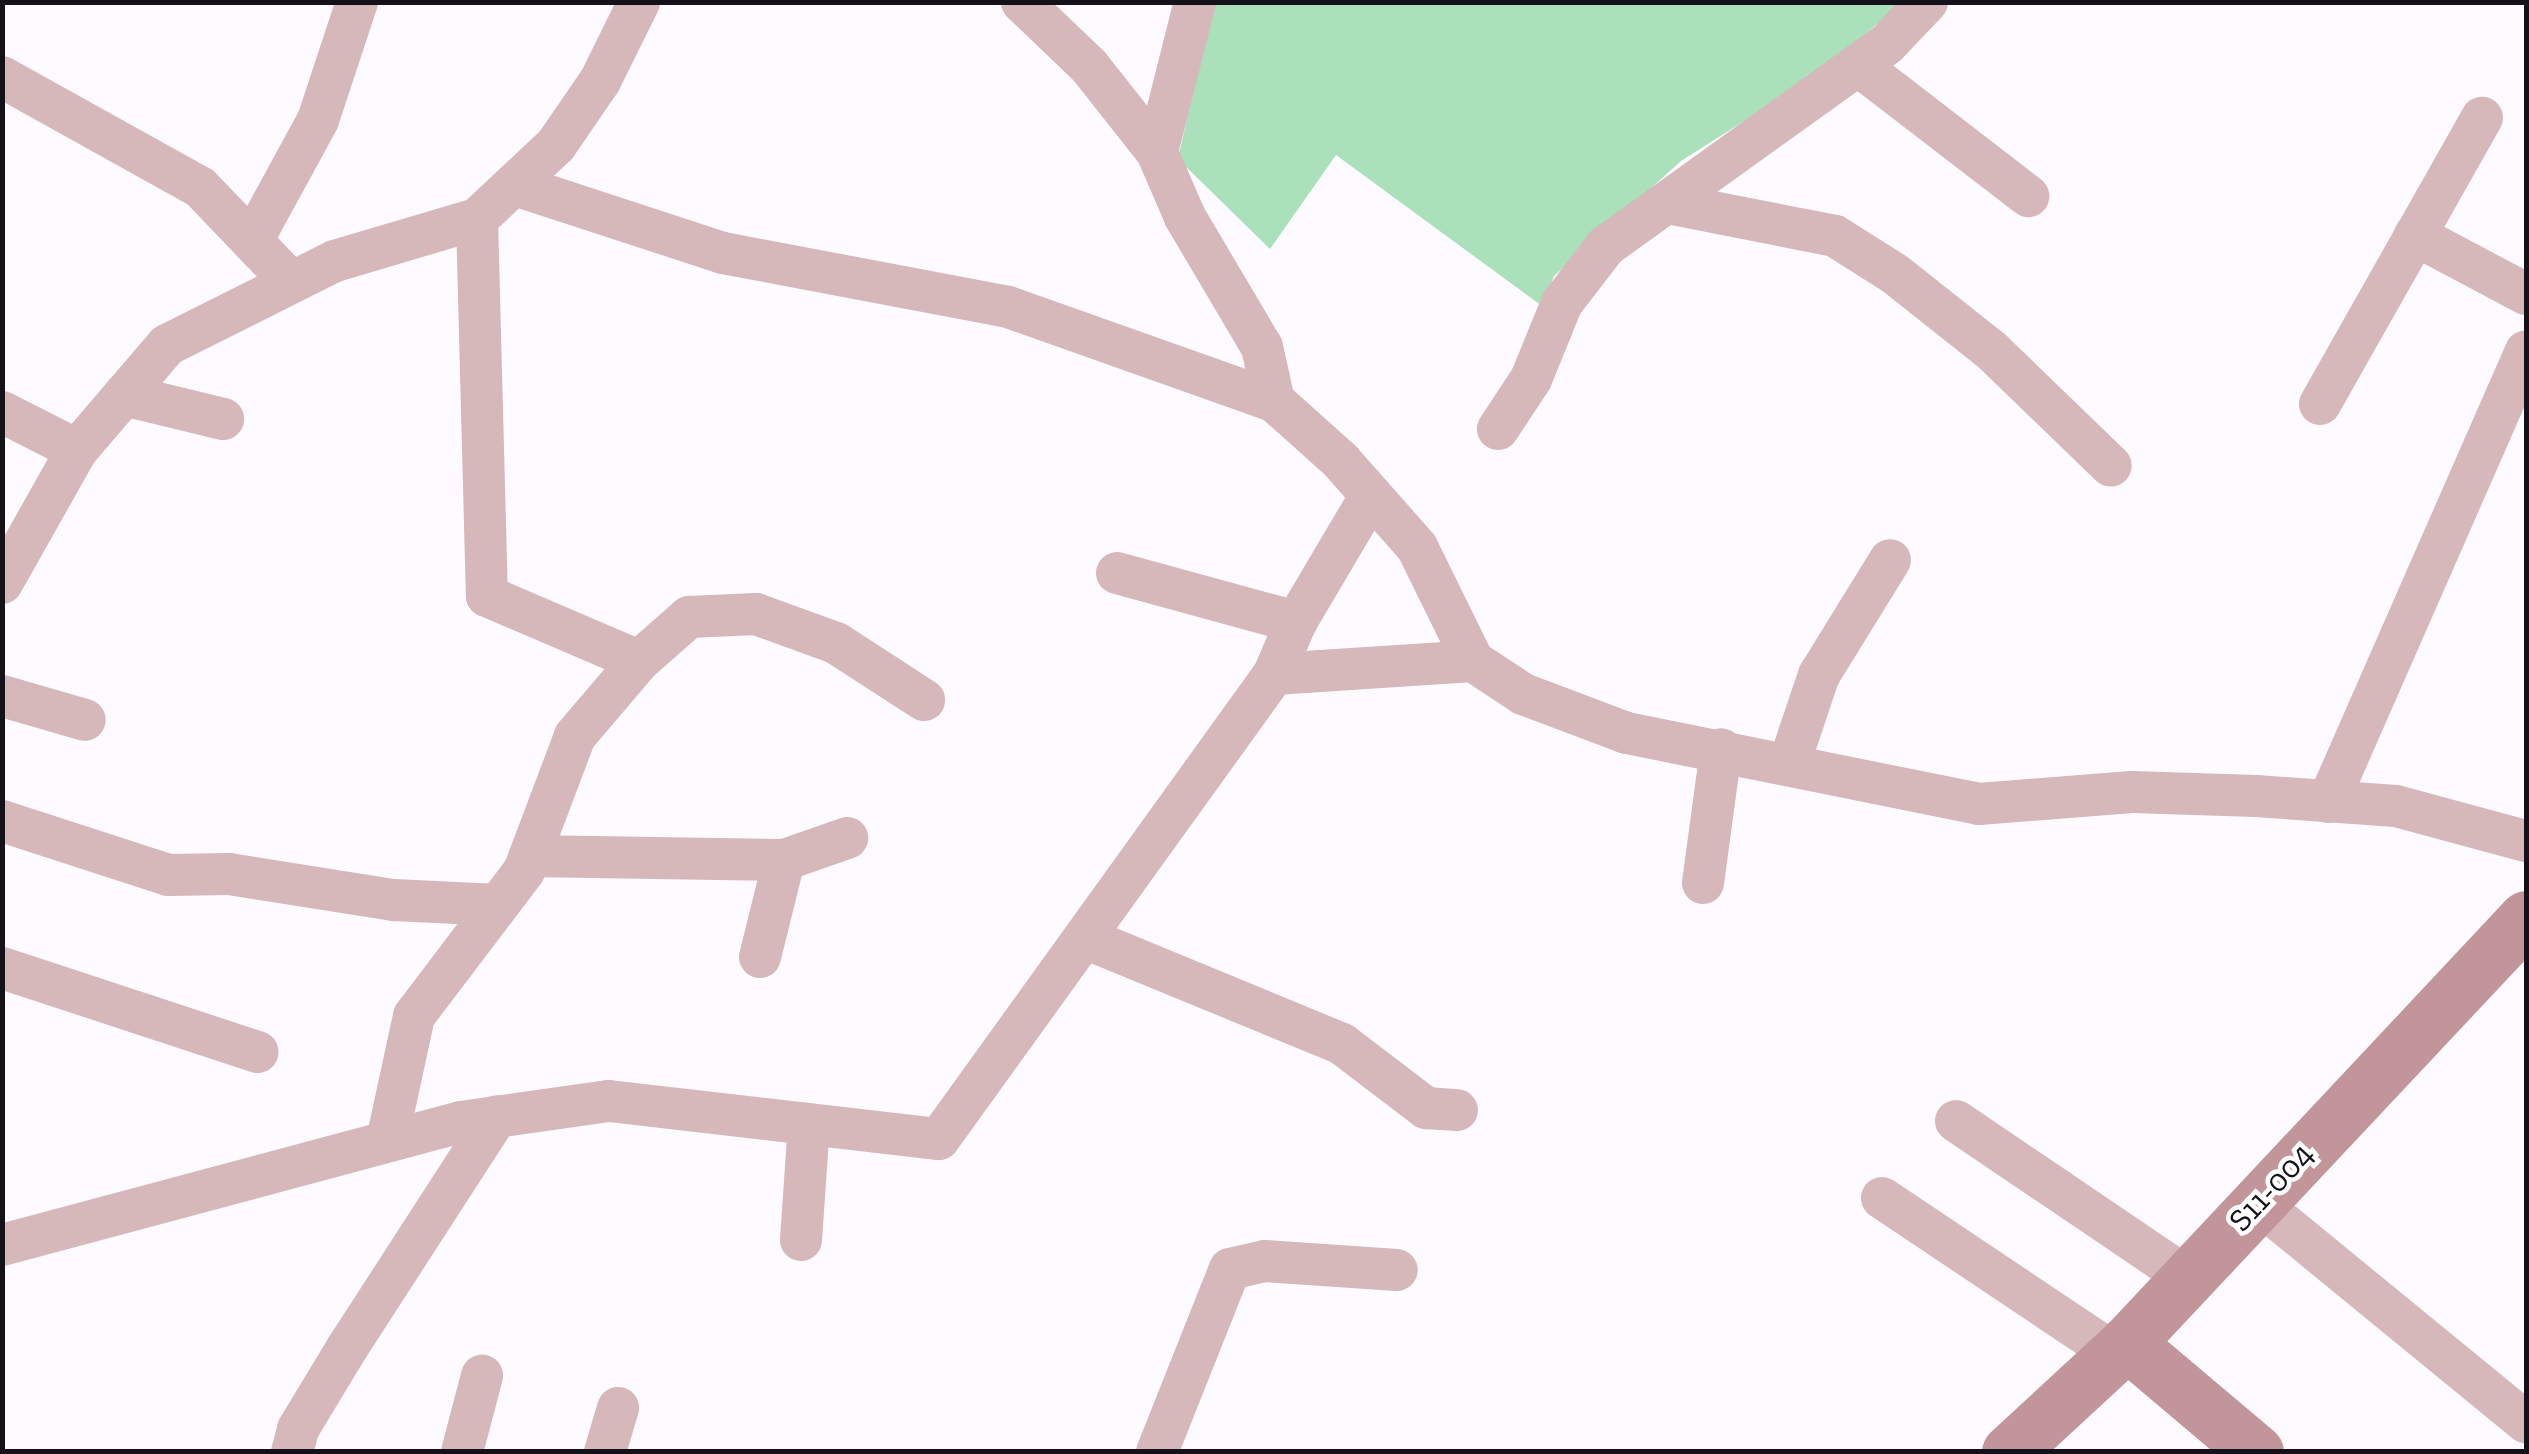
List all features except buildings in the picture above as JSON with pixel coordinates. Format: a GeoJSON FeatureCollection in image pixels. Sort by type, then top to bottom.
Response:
{"type":"FeatureCollection","features":[{"type":"Feature","properties":{"kind":"street"},"geometry":{"type":"LineString","coordinates":[[252,240],[318,120],[357,2]]}},
{"type":"Feature","properties":{"kind":"street"},"geometry":{"type":"LineString","coordinates":[[2,583],[78,450],[167,345],[335,261],[477,219],[518,186],[600,81],[639,2]]}},
{"type":"Feature","properties":{"kind":"street"},"geometry":{"type":"LineString","coordinates":[[1022,2],[1088,66],[1157,152],[1185,217],[1262,347],[1274,401]]}},
{"type":"Feature","properties":{"kind":"street"},"geometry":{"type":"LineString","coordinates":[[1157,152],[1195,2]]}},
{"type":"Feature","properties":{"kind":"street"},"geometry":{"type":"LineString","coordinates":[[1498,430],[1531,379],[1562,303],[1606,246],[1858,65],[1927,2]]}},
{"type":"Feature","properties":{"kind":"street"},"geometry":{"type":"LineString","coordinates":[[1858,65],[2028,196]]}},
{"type":"Feature","properties":{"kind":"street"},"geometry":{"type":"LineString","coordinates":[[2,77],[200,187],[291,282]]}},
{"type":"Feature","properties":{"kind":"street"},"geometry":{"type":"LineString","coordinates":[[2320,404],[2482,118]]}},
{"type":"Feature","properties":{"kind":"street"},"geometry":{"type":"LineString","coordinates":[[518,186],[723,253],[1008,307],[1274,401],[1371,495],[1417,548],[1473,662],[1523,694],[1627,732],[1979,804],[2132,792],[2396,806],[2526,841]]}},
{"type":"Feature","properties":{"kind":"street"},"geometry":{"type":"LineString","coordinates":[[1666,203],[1834,236],[1895,274],[1992,351],[2111,466]]}},
{"type":"Feature","properties":{"kind":"street"},"geometry":{"type":"LineString","coordinates":[[477,219],[487,596],[639,661]]}},
{"type":"Feature","properties":{"kind":"street"},"geometry":{"type":"LineString","coordinates":[[2416,236],[2526,294]]}},
{"type":"Feature","properties":{"kind":"street"},"geometry":{"type":"LineString","coordinates":[[2328,802],[2526,352]]}},
{"type":"Feature","properties":{"kind":"street"},"geometry":{"type":"LineString","coordinates":[[124,395],[224,419]]}},
{"type":"Feature","properties":{"kind":"street"},"geometry":{"type":"LineString","coordinates":[[2,412],[78,450]]}},
{"type":"Feature","properties":{"kind":"street"},"geometry":{"type":"LineString","coordinates":[[2,1245],[387,1141],[497,1116],[610,1101],[939,1139],[1274,674],[1296,622],[1371,495]]}},
{"type":"Feature","properties":{"kind":"street"},"geometry":{"type":"LineString","coordinates":[[1789,764],[1819,675],[1890,560]]}},
{"type":"Feature","properties":{"kind":"street"},"geometry":{"type":"LineString","coordinates":[[1117,573],[1296,622]]}},
{"type":"Feature","properties":{"kind":"street"},"geometry":{"type":"LineString","coordinates":[[387,1141],[414,1016],[530,856],[574,736],[639,661],[689,617],[756,614],[836,643],[924,700]]}},
{"type":"Feature","properties":{"kind":"street"},"geometry":{"type":"LineString","coordinates":[[1274,674],[1473,662]]}},
{"type":"Feature","properties":{"kind":"street"},"geometry":{"type":"LineString","coordinates":[[2,696],[84,720]]}},
{"type":"Feature","properties":{"kind":"street"},"geometry":{"type":"LineString","coordinates":[[1703,884],[1721,749]]}},
{"type":"Feature","properties":{"kind":"street"},"geometry":{"type":"LineString","coordinates":[[2,821],[168,875],[229,874],[394,900],[498,905]]}},
{"type":"Feature","properties":{"kind":"street"},"geometry":{"type":"LineString","coordinates":[[530,856],[784,860],[847,838]]}},
{"type":"Feature","properties":{"kind":"street"},"geometry":{"type":"LineString","coordinates":[[760,957],[784,860]]}},
{"type":"Feature","properties":{"kind":"street","name":"S11-004"},"geometry":{"type":"LineString","coordinates":[[2010,1452],[2121,1348],[2526,918]]}},
{"type":"Feature","properties":{"kind":"street"},"geometry":{"type":"LineString","coordinates":[[1084,938],[1342,1044],[1426,1108],[1457,1110]]}},
{"type":"Feature","properties":{"kind":"street"},"geometry":{"type":"LineString","coordinates":[[2,968],[258,1052]]}},
{"type":"Feature","properties":{"kind":"street"},"geometry":{"type":"LineString","coordinates":[[292,1452],[298,1429],[347,1348],[497,1116]]}},
{"type":"Feature","properties":{"kind":"street"},"geometry":{"type":"LineString","coordinates":[[1956,1121],[2186,1277]]}},
{"type":"Feature","properties":{"kind":"street"},"geometry":{"type":"LineString","coordinates":[[800,1240],[809,1124]]}},
{"type":"Feature","properties":{"kind":"street"},"geometry":{"type":"LineString","coordinates":[[1882,1198],[2121,1348],[2256,1452]]}},
{"type":"Feature","properties":{"kind":"street"},"geometry":{"type":"LineString","coordinates":[[2256,1202],[2526,1422]]}},
{"type":"Feature","properties":{"kind":"street"},"geometry":{"type":"LineString","coordinates":[[1157,1452],[1230,1269],[1266,1261],[1397,1270]]}},
{"type":"Feature","properties":{"kind":"street"},"geometry":{"type":"LineString","coordinates":[[462,1452],[482,1376]]}},
{"type":"Feature","properties":{"kind":"street"},"geometry":{"type":"LineString","coordinates":[[605,1452],[618,1408]]}},
{"type":"Feature","properties":{"kind":"green space"},"geometry":{"type":"Polygon","coordinates":[[[1213,3],[1901,3],[1823,71],[1681,161],[1554,276],[1542,306],[1336,155],[1270,249],[1178,159],[1213,3]]]}}]}
